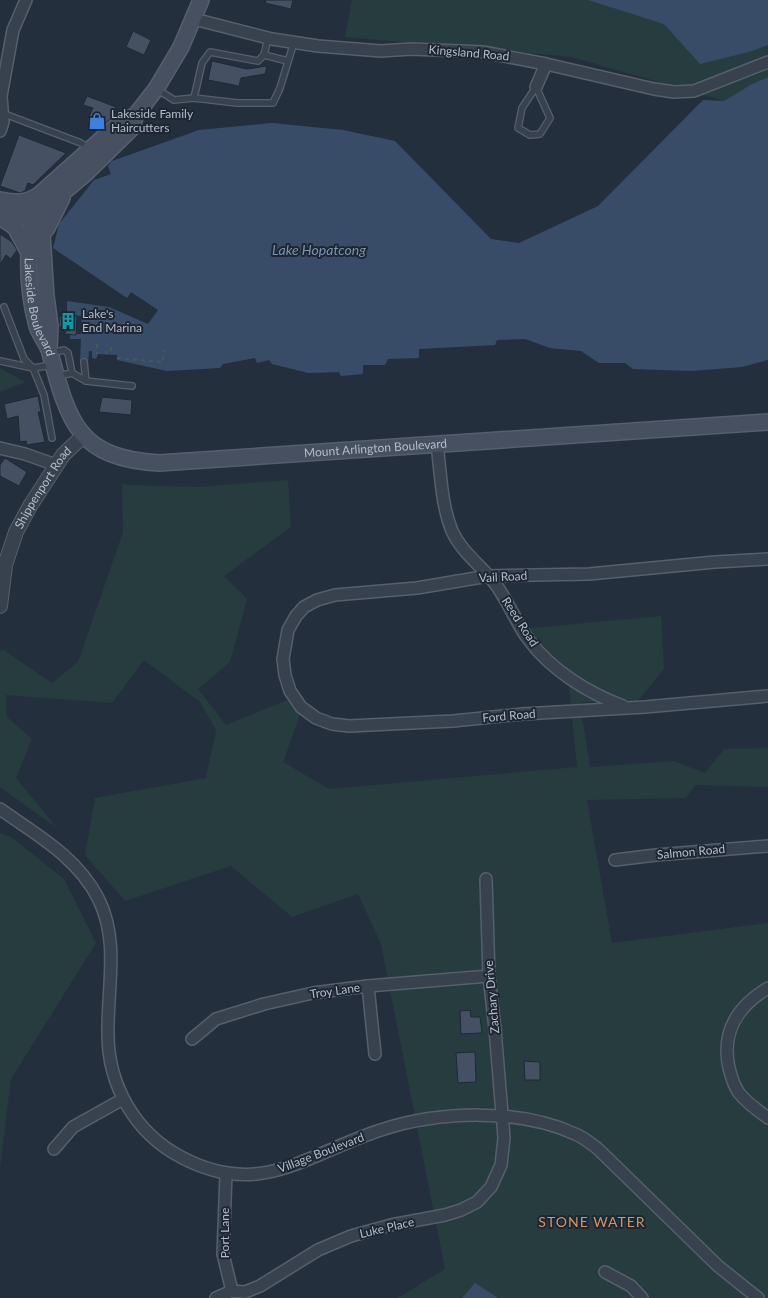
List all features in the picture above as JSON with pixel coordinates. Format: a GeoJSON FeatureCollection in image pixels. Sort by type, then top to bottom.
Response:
{"type":"FeatureCollection","features":[{"type":"Feature","properties":{"kind":"main road"},"geometry":{"type":"LineString","coordinates":[[0,216],[16,217],[51,203],[133,127],[135,116],[156,89],[174,61],[194,20],[201,0]]}},
{"type":"Feature","properties":{"kind":"main road"},"geometry":{"type":"LineString","coordinates":[[31,210],[39,195],[123,120],[135,116]]}},
{"type":"Feature","properties":{"kind":"main road"},"geometry":{"type":"LineString","coordinates":[[42,234],[47,228],[66,190]]}},
{"type":"Feature","properties":{"kind":"main road"},"geometry":{"type":"LineString","coordinates":[[0,200],[16,203],[31,210]]}},
{"type":"Feature","properties":{"kind":"main road","name":"Lakeside Boulevard"},"geometry":{"type":"LineString","coordinates":[[31,210],[42,234],[52,361]]}},
{"type":"Feature","properties":{"kind":"main road","name":"Lakeside Boulevard"},"geometry":{"type":"LineString","coordinates":[[31,210],[31,244],[29,252],[31,292],[38,328],[52,361]]}},
{"type":"Feature","properties":{"kind":"main road"},"geometry":{"type":"LineString","coordinates":[[0,216],[15,226],[29,252]]}},
{"type":"Feature","properties":{"kind":"main road","name":"Mount Arlington Boulevard"},"geometry":{"type":"LineString","coordinates":[[52,361],[65,405],[75,424],[84,435],[106,452],[136,461],[159,462],[437,445],[768,422]]}},
{"type":"Feature","properties":{"kind":"street"},"geometry":{"type":"LineString","coordinates":[[0,131],[3,122],[1,96],[13,30],[26,0]]}},
{"type":"Feature","properties":{"kind":"street","name":"Kingsland Road"},"geometry":{"type":"LineString","coordinates":[[194,20],[268,38],[326,47],[373,50],[411,49],[483,52],[674,92],[694,91],[768,62]]}},
{"type":"Feature","properties":{"kind":"street"},"geometry":{"type":"LineString","coordinates":[[536,87],[546,64]]}},
{"type":"Feature","properties":{"kind":"street","name":"Shippenport Road"},"geometry":{"type":"LineString","coordinates":[[0,606],[6,565],[16,532],[63,455],[84,435]]}},
{"type":"Feature","properties":{"kind":"street","name":"Reed Road"},"geometry":{"type":"LineString","coordinates":[[437,445],[443,501],[453,532],[465,551],[488,576],[507,602],[529,640],[545,659],[599,697],[628,708]]}},
{"type":"Feature","properties":{"kind":"street"},"geometry":{"type":"LineString","coordinates":[[0,448],[25,454],[56,465]]}},
{"type":"Feature","properties":{"kind":"street","name":"Vail Road"},"geometry":{"type":"LineString","coordinates":[[283,664],[285,641],[288,630],[296,616],[304,607],[317,600],[335,595],[417,588],[488,576],[589,574],[768,559]]}},
{"type":"Feature","properties":{"kind":"street","name":"Ford Road"},"geometry":{"type":"LineString","coordinates":[[283,664],[290,691],[301,707],[316,718],[332,724],[368,726],[453,721],[768,696]]}},
{"type":"Feature","properties":{"kind":"street","name":"Village Boulevard"},"geometry":{"type":"LineString","coordinates":[[0,810],[70,860],[88,881],[101,904],[109,930],[112,949],[108,1046],[113,1073],[129,1110],[143,1128],[163,1146],[191,1162],[226,1174],[263,1174],[286,1168],[380,1130],[426,1119],[501,1115],[555,1126],[578,1134],[597,1148],[718,1266],[758,1298]]}},
{"type":"Feature","properties":{"kind":"street","name":"Salmon Road"},"geometry":{"type":"LineString","coordinates":[[615,860],[768,846]]}},
{"type":"Feature","properties":{"kind":"street","name":"Zachary Drive"},"geometry":{"type":"LineString","coordinates":[[486,879],[489,976],[495,1028],[501,1115]]}},
{"type":"Feature","properties":{"kind":"street","name":"Troy Lane"},"geometry":{"type":"LineString","coordinates":[[192,1040],[216,1019],[240,1010],[313,993],[368,986],[489,976]]}},
{"type":"Feature","properties":{"kind":"street"},"geometry":{"type":"LineString","coordinates":[[368,986],[375,1054]]}},
{"type":"Feature","properties":{"kind":"street"},"geometry":{"type":"LineString","coordinates":[[768,988],[745,1004],[736,1016],[727,1044],[731,1076],[737,1091],[748,1104],[768,1118]]}},
{"type":"Feature","properties":{"kind":"street"},"geometry":{"type":"LineString","coordinates":[[54,1149],[73,1127],[123,1099]]}},
{"type":"Feature","properties":{"kind":"street","name":"Luke Place"},"geometry":{"type":"LineString","coordinates":[[216,1298],[232,1291],[245,1292],[260,1286],[318,1250],[351,1236],[445,1216],[468,1207],[484,1195],[496,1180],[504,1138],[501,1115]]}},
{"type":"Feature","properties":{"kind":"street","name":"Port Lane"},"geometry":{"type":"LineString","coordinates":[[226,1174],[223,1254],[232,1291]]}},
{"type":"Feature","properties":{"kind":"street"},"geometry":{"type":"LineString","coordinates":[[605,1272],[631,1286],[642,1298]]}},
{"type":"Feature","properties":{"kind":"lane"},"geometry":{"type":"LineString","coordinates":[[194,98],[202,64],[210,52],[258,61],[264,55],[268,38]]}},
{"type":"Feature","properties":{"kind":"lane"},"geometry":{"type":"LineString","coordinates":[[156,89],[174,100],[194,98],[237,103],[273,103],[280,88],[294,42]]}},
{"type":"Feature","properties":{"kind":"lane"},"geometry":{"type":"LineString","coordinates":[[264,55],[288,61]]}},
{"type":"Feature","properties":{"kind":"lane"},"geometry":{"type":"LineString","coordinates":[[536,87],[550,118],[540,134],[530,135],[518,128],[522,108],[536,87]]}},
{"type":"Feature","properties":{"kind":"lane"},"geometry":{"type":"LineString","coordinates":[[2,113],[81,143],[91,150]]}},
{"type":"Feature","properties":{"kind":"lane"},"geometry":{"type":"LineString","coordinates":[[4,307],[24,359],[33,368],[44,395],[52,438]]}},
{"type":"Feature","properties":{"kind":"lane"},"geometry":{"type":"LineString","coordinates":[[0,361],[33,368],[52,361],[64,350],[68,353],[72,373]]}},
{"type":"Feature","properties":{"kind":"lane"},"geometry":{"type":"LineString","coordinates":[[52,361],[86,381],[132,386]]}},
{"type":"Feature","properties":{"kind":"lane"},"geometry":{"type":"LineString","coordinates":[[84,362],[86,381]]}},
{"type":"Feature","properties":{"kind":"path"},"geometry":{"type":"LineString","coordinates":[[82,319],[128,324],[127,333]]}},
{"type":"Feature","properties":{"kind":"path"},"geometry":{"type":"LineString","coordinates":[[97,344],[98,354]]}},
{"type":"Feature","properties":{"kind":"path"},"geometry":{"type":"LineString","coordinates":[[106,354],[107,345]]}},
{"type":"Feature","properties":{"kind":"path"},"geometry":{"type":"LineString","coordinates":[[111,347],[111,355]]}},
{"type":"Feature","properties":{"kind":"path"},"geometry":{"type":"LineString","coordinates":[[117,358],[163,362],[164,350]]}},
{"type":"Feature","properties":{"kind":"green space"},"geometry":{"type":"Polygon","coordinates":[[[352,0],[768,0],[768,77],[752,84],[724,101],[572,57],[345,37],[352,0]]]}},
{"type":"Feature","properties":{"kind":"green space"},"geometry":{"type":"Polygon","coordinates":[[[0,368],[25,382],[0,392],[0,368]]]}},
{"type":"Feature","properties":{"kind":"green space"},"geometry":{"type":"Polygon","coordinates":[[[288,480],[291,527],[224,576],[247,599],[230,662],[198,689],[226,725],[287,700],[300,715],[283,762],[329,789],[577,767],[568,676],[522,629],[661,616],[664,669],[636,703],[580,702],[590,767],[674,761],[705,773],[724,749],[768,748],[768,787],[695,785],[686,798],[587,800],[612,943],[768,923],[768,1298],[398,1298],[445,1269],[381,944],[358,894],[292,917],[231,866],[125,901],[85,855],[95,798],[206,778],[216,730],[200,702],[144,660],[112,703],[6,695],[7,717],[32,739],[16,778],[57,828],[0,787],[0,652],[2,649],[52,683],[78,662],[123,532],[122,483],[128,485],[197,487],[288,480]]]}},
{"type":"Feature","properties":{"kind":"green space"},"geometry":{"type":"Polygon","coordinates":[[[0,833],[11,837],[64,879],[96,943],[11,1079],[0,1168],[0,833]]]}},
{"type":"Feature","properties":{"kind":"water"},"geometry":{"type":"Polygon","coordinates":[[[588,0],[768,0],[768,45],[749,52],[700,64],[664,24],[588,0]]]}},
{"type":"Feature","properties":{"kind":"water","name":"Lake Hopatcong"},"geometry":{"type":"Polygon","coordinates":[[[768,77],[768,360],[742,367],[692,371],[633,369],[625,363],[599,363],[581,351],[550,348],[525,339],[497,340],[495,345],[419,349],[419,358],[388,359],[385,365],[363,365],[363,374],[341,376],[339,372],[308,373],[272,364],[269,360],[257,363],[255,358],[223,364],[220,368],[167,371],[117,360],[117,355],[98,354],[96,359],[92,358],[92,351],[89,351],[88,363],[80,362],[81,339],[70,339],[70,334],[81,334],[82,316],[67,315],[67,301],[109,307],[148,324],[158,310],[131,292],[127,298],[53,248],[59,224],[94,180],[111,174],[108,166],[112,161],[199,130],[272,123],[343,130],[395,141],[491,239],[519,243],[598,206],[703,100],[724,101],[752,84],[768,77]]]}},
{"type":"Feature","properties":{"kind":"water"},"geometry":{"type":"Polygon","coordinates":[[[475,1283],[498,1298],[462,1298],[475,1283]]]}},
{"type":"Feature","properties":{"kind":"building"},"geometry":{"type":"Polygon","coordinates":[[[266,0],[293,0],[291,9],[265,3],[266,0]]]}},
{"type":"Feature","properties":{"kind":"building"},"geometry":{"type":"Polygon","coordinates":[[[133,31],[151,40],[144,55],[126,47],[133,31]]]}},
{"type":"Feature","properties":{"kind":"building"},"geometry":{"type":"Polygon","coordinates":[[[212,61],[247,69],[267,66],[265,74],[241,78],[239,86],[208,80],[212,61]]]}},
{"type":"Feature","properties":{"kind":"building"},"geometry":{"type":"Polygon","coordinates":[[[87,96],[116,107],[111,118],[101,127],[87,121],[93,108],[83,105],[87,96]]]}},
{"type":"Feature","properties":{"kind":"building"},"geometry":{"type":"Polygon","coordinates":[[[19,135],[66,153],[33,185],[28,183],[25,191],[20,193],[0,186],[19,135]]]}},
{"type":"Feature","properties":{"kind":"building"},"geometry":{"type":"Polygon","coordinates":[[[0,234],[12,242],[17,250],[11,259],[6,255],[0,265],[0,234]]]}},
{"type":"Feature","properties":{"kind":"building","name":"Lake's End Marina"},"geometry":{"type":"Polygon","coordinates":[[[60,315],[77,316],[76,335],[65,334],[66,327],[59,327],[60,315]]]}},
{"type":"Feature","properties":{"kind":"building"},"geometry":{"type":"Polygon","coordinates":[[[38,396],[41,412],[38,412],[45,442],[27,445],[26,441],[20,442],[18,416],[7,419],[4,404],[38,396]]]}},
{"type":"Feature","properties":{"kind":"building"},"geometry":{"type":"Polygon","coordinates":[[[102,397],[132,400],[131,415],[99,412],[102,397]]]}},
{"type":"Feature","properties":{"kind":"building"},"geometry":{"type":"Polygon","coordinates":[[[5,458],[27,472],[19,486],[0,476],[0,465],[5,458]]]}},
{"type":"Feature","properties":{"kind":"building"},"geometry":{"type":"Polygon","coordinates":[[[470,1010],[471,1017],[480,1017],[482,1033],[461,1034],[460,1011],[470,1010]]]}},
{"type":"Feature","properties":{"kind":"building"},"geometry":{"type":"Polygon","coordinates":[[[475,1052],[476,1082],[458,1083],[456,1053],[475,1052]]]}},
{"type":"Feature","properties":{"kind":"building"},"geometry":{"type":"Polygon","coordinates":[[[524,1061],[540,1062],[540,1080],[525,1080],[524,1061]]]}},
{"type":"Feature","properties":{"kind":"place","name":"Lakeside Family Haircutters"},"geometry":{"type":"Point","coordinates":[97,121]}},
{"type":"Feature","properties":{"kind":"place","name":"Lake's End Marina"},"geometry":{"type":"Point","coordinates":[68,321]}},
{"type":"Feature","properties":{"kind":"district","name":"STONE WATER"},"geometry":{"type":"Point","coordinates":[592,1222]}}]}
